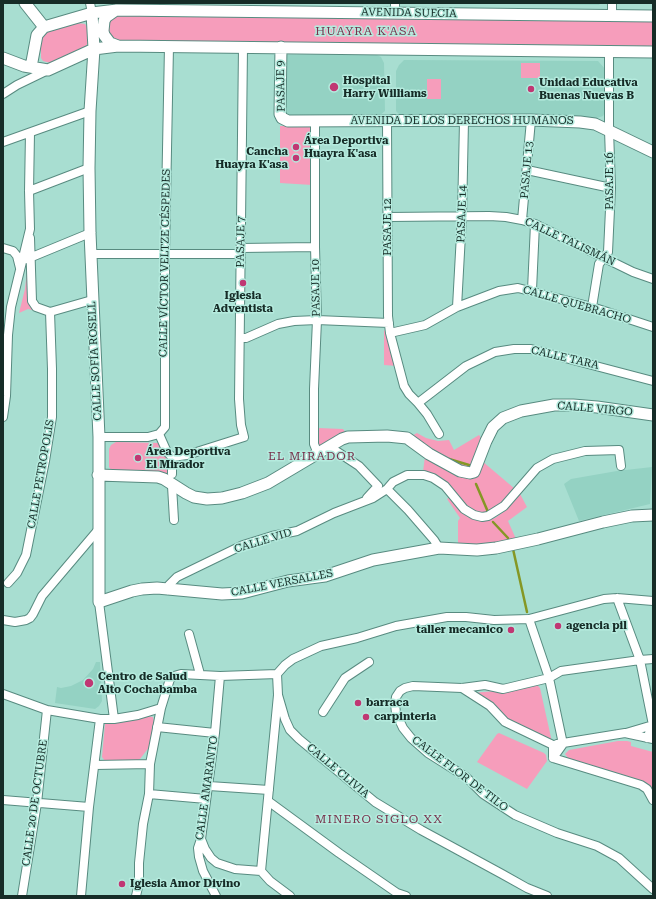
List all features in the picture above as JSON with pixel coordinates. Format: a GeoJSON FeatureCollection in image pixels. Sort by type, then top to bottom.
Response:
{"type":"FeatureCollection","features":[{"type":"Feature","properties":{"kind":"street"},"geometry":{"type":"LineString","coordinates":[[25,3],[44,27],[37,35],[31,68]]}},
{"type":"Feature","properties":{"kind":"street"},"geometry":{"type":"LineString","coordinates":[[612,3],[612,16]]}},
{"type":"Feature","properties":{"kind":"street","name":"AVENIDA SUECIA"},"geometry":{"type":"LineString","coordinates":[[44,27],[91,8],[117,10],[171,7],[395,8],[612,16],[653,16]]}},
{"type":"Feature","properties":{"kind":"street","name":"CALLE SOFÍA ROSELL"},"geometry":{"type":"LineString","coordinates":[[91,8],[94,49],[90,111],[89,168],[92,300],[99,437],[99,602],[114,719]]}},
{"type":"Feature","properties":{"kind":"street"},"geometry":{"type":"LineString","coordinates":[[117,10],[111,12],[104,20],[104,35],[110,43],[118,46]]}},
{"type":"Feature","properties":{"kind":"street"},"geometry":{"type":"LineString","coordinates":[[3,94],[17,85],[94,49],[118,46],[653,52]]}},
{"type":"Feature","properties":{"kind":"street","name":"CALLE VÍCTOR VELTZE CÉSPEDES"},"geometry":{"type":"LineString","coordinates":[[159,434],[165,427],[165,253],[168,46]]}},
{"type":"Feature","properties":{"kind":"street","name":"PASAJE 7"},"geometry":{"type":"LineString","coordinates":[[172,457],[187,455],[244,437],[240,415],[243,47]]}},
{"type":"Feature","properties":{"kind":"street","name":"PASAJE 9"},"geometry":{"type":"LineString","coordinates":[[281,47],[280,114],[282,118],[288,121]]}},
{"type":"Feature","properties":{"kind":"street","name":"PASAJE 16"},"geometry":{"type":"LineString","coordinates":[[592,307],[598,264],[608,252],[611,188],[609,51]]}},
{"type":"Feature","properties":{"kind":"street"},"geometry":{"type":"LineString","coordinates":[[3,58],[31,68],[48,70]]}},
{"type":"Feature","properties":{"kind":"street"},"geometry":{"type":"LineString","coordinates":[[3,142],[90,111]]}},
{"type":"Feature","properties":{"kind":"street","name":"PASAJE 12"},"geometry":{"type":"LineString","coordinates":[[387,120],[390,333],[404,386],[409,394],[427,414],[439,434]]}},
{"type":"Feature","properties":{"kind":"street","name":"AVENIDA DE LOS DERECHOS HUMANOS"},"geometry":{"type":"LineString","coordinates":[[288,121],[531,120],[580,122],[595,124],[653,152]]}},
{"type":"Feature","properties":{"kind":"street","name":"PASAJE 13"},"geometry":{"type":"LineString","coordinates":[[522,220],[531,120]]}},
{"type":"Feature","properties":{"kind":"street","name":"PASAJE 10"},"geometry":{"type":"LineString","coordinates":[[315,121],[315,247],[317,320],[314,389],[314,444],[318,454]]}},
{"type":"Feature","properties":{"kind":"street","name":"PASAJE 14"},"geometry":{"type":"LineString","coordinates":[[457,307],[462,216],[464,121]]}},
{"type":"Feature","properties":{"kind":"street"},"geometry":{"type":"LineString","coordinates":[[30,133],[29,191],[32,301],[36,307],[50,312],[92,300]]}},
{"type":"Feature","properties":{"kind":"street"},"geometry":{"type":"LineString","coordinates":[[29,191],[89,168]]}},
{"type":"Feature","properties":{"kind":"street"},"geometry":{"type":"LineString","coordinates":[[526,170],[611,188]]}},
{"type":"Feature","properties":{"kind":"street","name":"CALLE TALISMÁN"},"geometry":{"type":"LineString","coordinates":[[388,217],[462,216],[506,217],[522,220],[535,224],[603,258],[640,275],[653,279]]}},
{"type":"Feature","properties":{"kind":"street"},"geometry":{"type":"LineString","coordinates":[[532,290],[535,224]]}},
{"type":"Feature","properties":{"kind":"street"},"geometry":{"type":"LineString","coordinates":[[3,417],[6,396],[8,335],[12,307],[30,229]]}},
{"type":"Feature","properties":{"kind":"street"},"geometry":{"type":"LineString","coordinates":[[21,265],[32,257],[90,233]]}},
{"type":"Feature","properties":{"kind":"street"},"geometry":{"type":"LineString","coordinates":[[91,254],[241,251],[315,247]]}},
{"type":"Feature","properties":{"kind":"street"},"geometry":{"type":"LineString","coordinates":[[3,248],[13,251],[21,265]]}},
{"type":"Feature","properties":{"kind":"street","name":"CALLE QUEBRACHO"},"geometry":{"type":"LineString","coordinates":[[390,333],[425,325],[457,307],[507,289],[518,288],[532,290],[592,307],[653,327]]}},
{"type":"Feature","properties":{"kind":"street","name":"CALLE PETROPOLIS"},"geometry":{"type":"LineString","coordinates":[[8,583],[17,573],[26,555],[52,417],[50,312]]}},
{"type":"Feature","properties":{"kind":"street"},"geometry":{"type":"LineString","coordinates":[[240,338],[246,338],[278,324],[294,321],[317,320],[389,324]]}},
{"type":"Feature","properties":{"kind":"street","name":"CALLE TARA"},"geometry":{"type":"LineString","coordinates":[[418,403],[473,363],[495,352],[514,349],[531,349],[653,381]]}},
{"type":"Feature","properties":{"kind":"street","name":"CALLE VIRGO"},"geometry":{"type":"LineString","coordinates":[[98,475],[158,477],[194,497],[207,499],[222,498],[242,493],[268,483],[342,439],[348,437],[400,436],[407,438],[429,454],[460,472],[470,473],[474,472],[493,427],[498,421],[509,415],[540,407],[560,405],[597,407],[653,415]]}},
{"type":"Feature","properties":{"kind":"street"},"geometry":{"type":"LineString","coordinates":[[99,437],[148,437],[159,434],[167,452],[172,457],[172,474]]}},
{"type":"Feature","properties":{"kind":"street","name":"CALLE VID"},"geometry":{"type":"LineString","coordinates":[[330,447],[359,466],[378,486],[366,500]]}},
{"type":"Feature","properties":{"kind":"street","name":"CALLE VID"},"geometry":{"type":"LineString","coordinates":[[168,590],[169,585],[176,577],[243,545],[272,536],[296,531],[334,513],[373,498],[387,489],[392,482],[407,475],[424,475],[433,478],[445,486],[464,508],[474,515],[482,517],[488,516],[504,506],[537,468],[553,459],[585,451],[619,450],[620,466]]}},
{"type":"Feature","properties":{"kind":"street"},"geometry":{"type":"LineString","coordinates":[[172,486],[174,520]]}},
{"type":"Feature","properties":{"kind":"street"},"geometry":{"type":"LineString","coordinates":[[387,489],[408,510],[439,548]]}},
{"type":"Feature","properties":{"kind":"street","name":"CALLE VERSALLES"},"geometry":{"type":"LineString","coordinates":[[99,602],[132,591],[157,588],[204,594],[242,593],[288,581],[325,576],[373,560],[439,548],[477,550],[496,548],[545,538],[603,522],[632,516],[653,515]]}},
{"type":"Feature","properties":{"kind":"street"},"geometry":{"type":"LineString","coordinates":[[3,620],[15,622],[30,618],[42,596],[98,530]]}},
{"type":"Feature","properties":{"kind":"street"},"geometry":{"type":"LineString","coordinates":[[617,598],[640,660],[652,725],[650,739],[625,733]]}},
{"type":"Feature","properties":{"kind":"street"},"geometry":{"type":"LineString","coordinates":[[261,871],[278,695],[277,674],[293,659],[321,646],[357,638],[396,626],[447,617],[466,617],[494,620],[529,619],[604,599],[617,598],[653,601]]}},
{"type":"Feature","properties":{"kind":"street"},"geometry":{"type":"LineString","coordinates":[[529,619],[549,678],[563,744],[553,758]]}},
{"type":"Feature","properties":{"kind":"street"},"geometry":{"type":"LineString","coordinates":[[189,634],[200,674]]}},
{"type":"Feature","properties":{"kind":"street","name":"CALLE FLOR DE TILO"},"geometry":{"type":"LineString","coordinates":[[653,659],[561,671],[549,678],[503,689],[485,685],[462,688],[413,686],[405,688],[400,692],[396,697],[395,704],[396,713],[403,728],[411,738],[428,753],[466,776],[483,794],[515,815],[557,833],[596,846],[618,858],[653,889]]}},
{"type":"Feature","properties":{"kind":"street"},"geometry":{"type":"LineString","coordinates":[[323,712],[345,678],[369,662]]}},
{"type":"Feature","properties":{"kind":"street"},"geometry":{"type":"LineString","coordinates":[[136,896],[139,883],[139,863],[143,824],[149,794],[150,764],[161,708],[170,679],[181,674],[220,676],[277,674]]}},
{"type":"Feature","properties":{"kind":"street","name":"CALLE AMARANTO"},"geometry":{"type":"LineString","coordinates":[[216,896],[203,871],[198,848],[201,839],[209,786],[220,676]]}},
{"type":"Feature","properties":{"kind":"street"},"geometry":{"type":"LineString","coordinates":[[462,688],[490,706],[506,722],[553,744],[563,744],[625,733],[652,725]]}},
{"type":"Feature","properties":{"kind":"street"},"geometry":{"type":"LineString","coordinates":[[3,694],[48,710],[100,719],[114,719],[138,715],[161,708]]}},
{"type":"Feature","properties":{"kind":"street","name":"CALLE CLIVIA"},"geometry":{"type":"LineString","coordinates":[[278,695],[290,730],[375,802],[421,830],[527,888],[547,896]]}},
{"type":"Feature","properties":{"kind":"street","name":"CALLE 20 DE OCTUBRE"},"geometry":{"type":"LineString","coordinates":[[22,896],[48,710]]}},
{"type":"Feature","properties":{"kind":"street"},"geometry":{"type":"LineString","coordinates":[[81,896],[89,807],[100,719]]}},
{"type":"Feature","properties":{"kind":"street"},"geometry":{"type":"LineString","coordinates":[[157,727],[215,733]]}},
{"type":"Feature","properties":{"kind":"street"},"geometry":{"type":"LineString","coordinates":[[553,744],[553,758]]}},
{"type":"Feature","properties":{"kind":"street"},"geometry":{"type":"LineString","coordinates":[[553,758],[641,785],[647,789],[653,800]]}},
{"type":"Feature","properties":{"kind":"street"},"geometry":{"type":"LineString","coordinates":[[95,765],[150,764]]}},
{"type":"Feature","properties":{"kind":"street"},"geometry":{"type":"LineString","coordinates":[[209,786],[269,790]]}},
{"type":"Feature","properties":{"kind":"street"},"geometry":{"type":"LineString","coordinates":[[149,794],[206,799]]}},
{"type":"Feature","properties":{"kind":"street"},"geometry":{"type":"LineString","coordinates":[[3,800],[89,807]]}},
{"type":"Feature","properties":{"kind":"street"},"geometry":{"type":"LineString","coordinates":[[268,801],[397,893],[406,896]]}},
{"type":"Feature","properties":{"kind":"street"},"geometry":{"type":"LineString","coordinates":[[201,839],[205,850],[217,863],[235,869],[261,871],[270,881],[290,896]]}},
{"type":"Feature","properties":{"kind":"shaded area"},"geometry":{"type":"Polygon","coordinates":[[[413,3],[601,3],[599,5],[413,3]]]}},
{"type":"Feature","properties":{"kind":"shaded area"},"geometry":{"type":"Polygon","coordinates":[[[118,15],[653,21],[653,46],[116,41],[108,35],[108,22],[118,15]]]}},
{"type":"Feature","properties":{"kind":"shaded area"},"geometry":{"type":"Polygon","coordinates":[[[77,23],[85,24],[88,29],[89,41],[86,46],[50,63],[43,61],[41,58],[41,40],[43,34],[49,30],[77,23]]]}},
{"type":"Feature","properties":{"kind":"shaded area","name":"Hospital Harry Williams"},"geometry":{"type":"Polygon","coordinates":[[[286,55],[377,55],[381,57],[384,63],[385,111],[379,116],[289,116],[283,111],[286,55]]]}},
{"type":"Feature","properties":{"kind":"shaded area"},"geometry":{"type":"Polygon","coordinates":[[[404,60],[598,61],[606,70],[606,110],[603,116],[597,118],[401,116],[396,111],[396,71],[404,60]]]}},
{"type":"Feature","properties":{"kind":"shaded area"},"geometry":{"type":"Polygon","coordinates":[[[521,63],[540,63],[540,78],[521,78],[521,63]]]}},
{"type":"Feature","properties":{"kind":"shaded area"},"geometry":{"type":"Polygon","coordinates":[[[427,79],[441,79],[441,99],[427,99],[427,79]]]}},
{"type":"Feature","properties":{"kind":"shaded area","name":"Área Deportiva Huayra K'asa"},"geometry":{"type":"Polygon","coordinates":[[[306,125],[310,127],[312,132],[312,185],[280,183],[280,126],[306,125]]]}},
{"type":"Feature","properties":{"kind":"shaded area"},"geometry":{"type":"Polygon","coordinates":[[[28,263],[28,288],[40,312],[28,309],[19,313],[25,289],[28,263]]]}},
{"type":"Feature","properties":{"kind":"shaded area"},"geometry":{"type":"Polygon","coordinates":[[[384,330],[386,332],[397,366],[384,365],[384,330]]]}},
{"type":"Feature","properties":{"kind":"shaded area"},"geometry":{"type":"Polygon","coordinates":[[[318,428],[343,429],[346,433],[322,447],[318,446],[318,428]]]}},
{"type":"Feature","properties":{"kind":"shaded area"},"geometry":{"type":"Polygon","coordinates":[[[417,433],[426,438],[438,441],[449,440],[454,450],[479,435],[482,439],[471,468],[452,463],[410,437],[417,433]]]}},
{"type":"Feature","properties":{"kind":"shaded area","name":"Área Deportiva El Mirador"},"geometry":{"type":"Polygon","coordinates":[[[116,442],[159,443],[170,463],[170,477],[112,471],[109,467],[109,449],[111,445],[116,442]]]}},
{"type":"Feature","properties":{"kind":"shaded area"},"geometry":{"type":"Polygon","coordinates":[[[425,456],[456,475],[469,479],[475,477],[482,461],[515,489],[506,500],[486,514],[473,511],[423,472],[425,456]]]}},
{"type":"Feature","properties":{"kind":"shaded area"},"geometry":{"type":"Polygon","coordinates":[[[652,467],[650,504],[579,521],[564,484],[571,479],[652,467]]]}},
{"type":"Feature","properties":{"kind":"shaded area"},"geometry":{"type":"Polygon","coordinates":[[[519,492],[527,507],[508,521],[516,539],[501,545],[458,546],[458,521],[460,518],[447,499],[451,496],[486,520],[495,518],[506,510],[519,492]]]}},
{"type":"Feature","properties":{"kind":"shaded area","name":"Centro de Salud Alto Cochabamba"},"geometry":{"type":"Polygon","coordinates":[[[96,662],[100,662],[102,701],[99,706],[95,709],[55,703],[57,687],[61,688],[71,686],[83,680],[93,669],[96,662]]]}},
{"type":"Feature","properties":{"kind":"shaded area"},"geometry":{"type":"Polygon","coordinates":[[[536,684],[540,688],[552,742],[501,722],[479,703],[472,693],[507,690],[536,684]]]}},
{"type":"Feature","properties":{"kind":"shaded area"},"geometry":{"type":"Polygon","coordinates":[[[147,716],[153,717],[154,722],[150,746],[140,759],[136,761],[105,761],[102,757],[105,724],[129,721],[147,716]]]}},
{"type":"Feature","properties":{"kind":"shaded area"},"geometry":{"type":"Polygon","coordinates":[[[499,733],[546,755],[547,761],[527,789],[477,762],[499,733]]]}},
{"type":"Feature","properties":{"kind":"shaded area"},"geometry":{"type":"Polygon","coordinates":[[[618,741],[631,742],[631,746],[653,752],[653,795],[629,780],[568,758],[565,754],[569,750],[618,741]]]}},
{"type":"Feature","properties":{"kind":"waterway"},"geometry":{"type":"LineString","coordinates":[[449,459],[469,465]]}},
{"type":"Feature","properties":{"kind":"waterway"},"geometry":{"type":"LineString","coordinates":[[476,484],[488,512]]}},
{"type":"Feature","properties":{"kind":"waterway"},"geometry":{"type":"LineString","coordinates":[[493,522],[508,538]]}},
{"type":"Feature","properties":{"kind":"waterway"},"geometry":{"type":"LineString","coordinates":[[513,549],[527,612]]}},
{"type":"Feature","properties":{"kind":"place","name":"Hospital Harry Williams"},"geometry":{"type":"Point","coordinates":[334,87]}},
{"type":"Feature","properties":{"kind":"place","name":"Unidad Educativa Buenas Nuevas B"},"geometry":{"type":"Point","coordinates":[531,89]}},
{"type":"Feature","properties":{"kind":"place","name":"Área Deportiva Huayra K'asa"},"geometry":{"type":"Point","coordinates":[296,147]}},
{"type":"Feature","properties":{"kind":"place","name":"Cancha Huayra K'asa"},"geometry":{"type":"Point","coordinates":[296,158]}},
{"type":"Feature","properties":{"kind":"place","name":"Iglesia Adventista"},"geometry":{"type":"Point","coordinates":[243,283]}},
{"type":"Feature","properties":{"kind":"place","name":"Área Deportiva El Mirador"},"geometry":{"type":"Point","coordinates":[138,458]}},
{"type":"Feature","properties":{"kind":"place","name":"agencia pil"},"geometry":{"type":"Point","coordinates":[558,626]}},
{"type":"Feature","properties":{"kind":"place","name":"taller mecanico"},"geometry":{"type":"Point","coordinates":[511,630]}},
{"type":"Feature","properties":{"kind":"place","name":"Centro de Salud Alto Cochabamba"},"geometry":{"type":"Point","coordinates":[89,683]}},
{"type":"Feature","properties":{"kind":"place","name":"barraca"},"geometry":{"type":"Point","coordinates":[358,703]}},
{"type":"Feature","properties":{"kind":"place","name":"carpinteria"},"geometry":{"type":"Point","coordinates":[366,717]}},
{"type":"Feature","properties":{"kind":"place","name":"Iglesia Amor Divino"},"geometry":{"type":"Point","coordinates":[122,884]}},
{"type":"Feature","properties":{"kind":"district","name":"HUAYRA K'ASA"},"geometry":{"type":"Point","coordinates":[366,31]}},
{"type":"Feature","properties":{"kind":"district","name":"EL MIRADOR"},"geometry":{"type":"Point","coordinates":[312,456]}},
{"type":"Feature","properties":{"kind":"district","name":"MINERO SIGLO XX"},"geometry":{"type":"Point","coordinates":[379,819]}}]}
